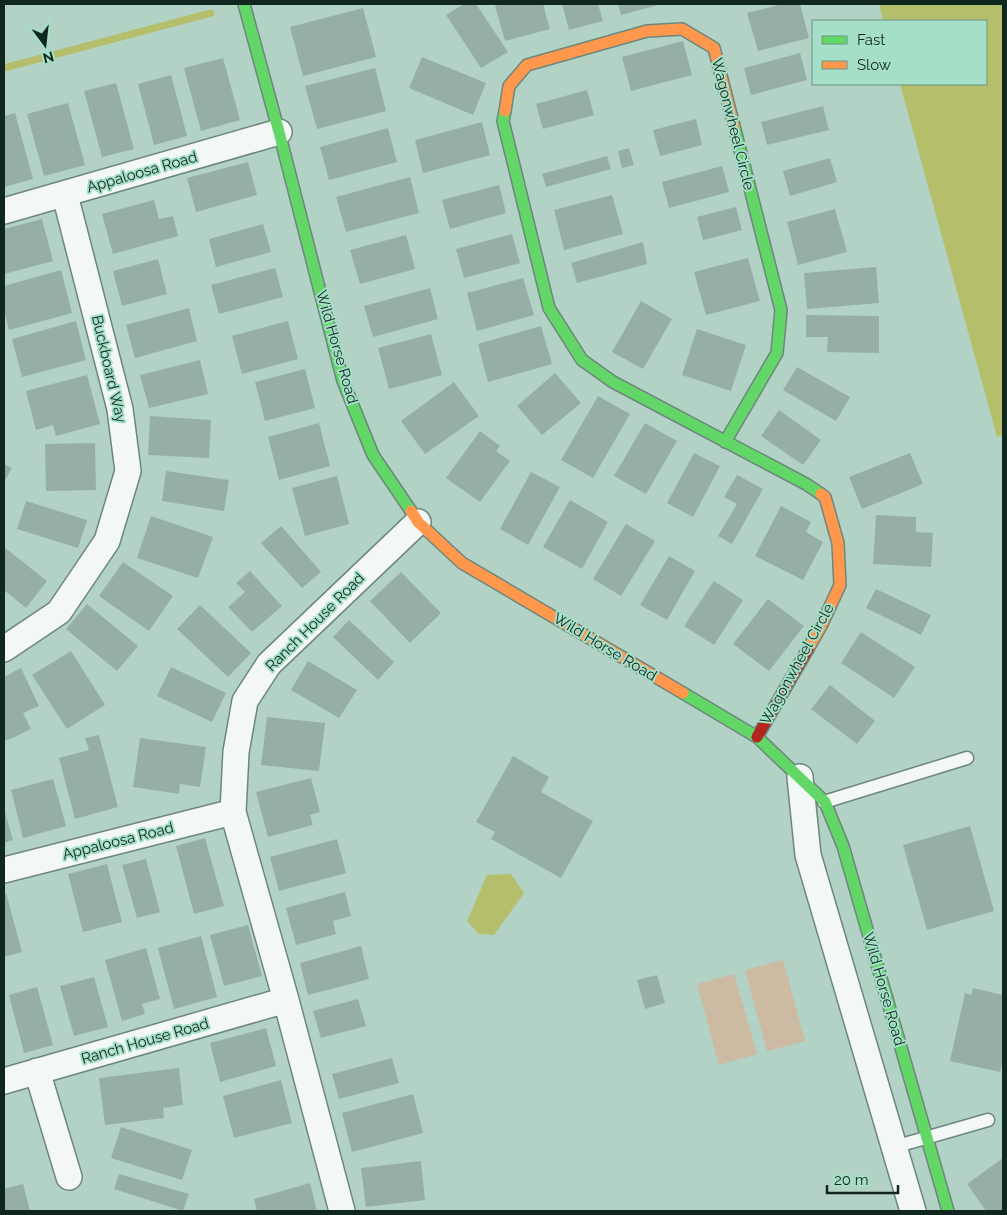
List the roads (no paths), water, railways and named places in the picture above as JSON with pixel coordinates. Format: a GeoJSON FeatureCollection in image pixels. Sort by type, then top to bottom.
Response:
{"type":"FeatureCollection","features":[{"type":"Feature","properties":{"kind":"street","name":"Wild Horse Road"},"geometry":{"type":"LineString","coordinates":[[244,4],[344,381],[373,455],[418,522],[462,563],[757,736],[800,778],[814,806],[843,846],[948,1211]]}},
{"type":"Feature","properties":{"kind":"street","name":"Wagonwheel Circle"},"geometry":{"type":"LineString","coordinates":[[726,442],[777,353],[781,310],[714,48],[682,29],[647,31],[527,66],[508,86],[502,121],[549,308],[582,360],[613,382],[726,442],[806,484],[825,497],[838,543],[840,586],[822,624],[757,736]]}},
{"type":"Feature","properties":{"kind":"street","name":"Appaloosa Road"},"geometry":{"type":"LineString","coordinates":[[4,212],[279,132]]}},
{"type":"Feature","properties":{"kind":"street","name":"Buckboard Way"},"geometry":{"type":"LineString","coordinates":[[4,649],[59,612],[107,541],[128,471],[120,409],[66,194]]}},
{"type":"Feature","properties":{"kind":"street","name":"Ranch House Road"},"geometry":{"type":"LineString","coordinates":[[342,1211],[286,1000],[233,812],[236,752],[245,700],[269,664],[418,522]]}},
{"type":"Feature","properties":{"kind":"street","name":"Wild Horse Road"},"geometry":{"type":"LineString","coordinates":[[814,806],[808,855],[913,1211]]}},
{"type":"Feature","properties":{"kind":"street","name":"Appaloosa Road"},"geometry":{"type":"LineString","coordinates":[[4,870],[233,812]]}},
{"type":"Feature","properties":{"kind":"street","name":"Ranch House Road"},"geometry":{"type":"LineString","coordinates":[[4,1081],[286,1000]]}},
{"type":"Feature","properties":{"kind":"street"},"geometry":{"type":"LineString","coordinates":[[38,1071],[69,1177]]}},
{"type":"Feature","properties":{"kind":"lane"},"geometry":{"type":"LineString","coordinates":[[814,806],[967,758]]}},
{"type":"Feature","properties":{"kind":"lane"},"geometry":{"type":"LineString","coordinates":[[894,1147],[988,1120]]}},
{"type":"Feature","properties":{"kind":"waterway"},"geometry":{"type":"LineString","coordinates":[[4,68],[211,13]]}}]}
